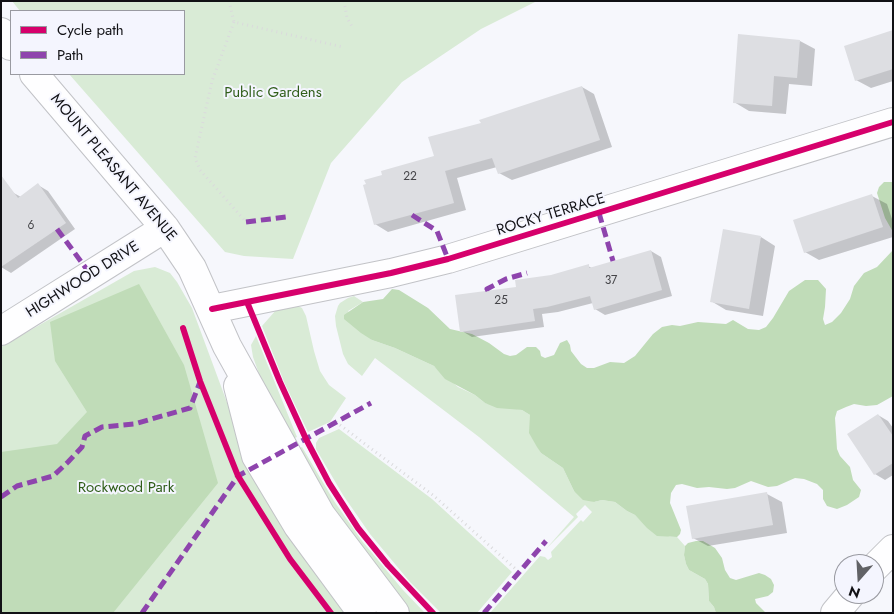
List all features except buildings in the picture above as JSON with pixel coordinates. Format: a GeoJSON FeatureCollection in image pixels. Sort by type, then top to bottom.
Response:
{"type":"FeatureCollection","features":[{"type":"Feature","properties":{"kind":"street"},"geometry":{"type":"LineString","coordinates":[[1,32],[10,45]]}},
{"type":"Feature","properties":{"kind":"street","name":"MOUNT PLEASANT AVENUE"},"geometry":{"type":"LineString","coordinates":[[35,75],[165,228],[192,268],[227,346],[321,515],[395,613]]}},
{"type":"Feature","properties":{"kind":"street","name":"ROCKY TERRACE"},"geometry":{"type":"LineString","coordinates":[[212,309],[391,273],[448,259],[893,122]]}},
{"type":"Feature","properties":{"kind":"street","name":"HIGHWOOD DRIVE"},"geometry":{"type":"LineString","coordinates":[[1,331],[165,228]]}},
{"type":"Feature","properties":{"kind":"street","name":"MOUNT PLEASANT AVENUE"},"geometry":{"type":"LineString","coordinates":[[227,346],[256,456],[298,526],[362,613]]}},
{"type":"Feature","properties":{"kind":"street"},"geometry":{"type":"LineString","coordinates":[[884,558],[893,549]]}},
{"type":"Feature","properties":{"kind":"path"},"geometry":{"type":"LineString","coordinates":[[229,1],[234,22],[212,81],[195,158],[200,170],[246,222]]}},
{"type":"Feature","properties":{"kind":"path"},"geometry":{"type":"LineString","coordinates":[[344,1],[347,18],[353,28]]}},
{"type":"Feature","properties":{"kind":"path"},"geometry":{"type":"LineString","coordinates":[[234,22],[343,48]]}},
{"type":"Feature","properties":{"kind":"path"},"geometry":{"type":"LineString","coordinates":[[336,422],[434,496],[519,572]]}},
{"type":"Feature","properties":{"kind":"green space","name":"Public Gardens"},"geometry":{"type":"Polygon","coordinates":[[[12,1],[537,1],[481,29],[402,82],[331,163],[293,259],[244,256],[225,252],[70,75],[185,75],[185,10],[19,10],[12,1]]]}},
{"type":"Feature","properties":{"kind":"green space"},"geometry":{"type":"Polygon","coordinates":[[[884,182],[893,182],[893,232],[885,218],[877,193],[879,187],[884,182]]]}},
{"type":"Feature","properties":{"kind":"green space"},"geometry":{"type":"Polygon","coordinates":[[[893,250],[893,396],[877,405],[854,404],[846,407],[837,411],[835,418],[837,449],[840,456],[850,467],[853,480],[861,490],[859,497],[837,509],[827,506],[823,499],[823,490],[817,484],[795,478],[777,486],[768,487],[751,481],[735,488],[727,489],[676,485],[671,493],[670,503],[681,530],[677,537],[657,536],[635,515],[615,502],[583,500],[574,491],[563,468],[541,453],[537,447],[529,433],[530,415],[522,410],[497,408],[485,403],[475,395],[445,379],[434,366],[395,348],[372,340],[344,319],[344,315],[363,302],[383,299],[392,289],[399,290],[428,308],[450,329],[472,334],[504,354],[516,355],[527,347],[536,347],[540,351],[541,356],[545,358],[554,355],[560,343],[567,340],[571,351],[581,364],[587,368],[594,368],[610,362],[624,363],[635,356],[653,334],[662,327],[698,322],[726,324],[733,320],[748,329],[759,330],[766,327],[773,318],[789,291],[805,280],[818,280],[826,289],[823,319],[825,325],[832,322],[841,313],[850,299],[854,286],[864,273],[877,267],[893,250]]]}},
{"type":"Feature","properties":{"kind":"green space","name":"Rockwood Park"},"geometry":{"type":"Polygon","coordinates":[[[155,267],[170,273],[192,308],[235,424],[353,613],[1,613],[1,347],[134,271],[155,267]]]}},
{"type":"Feature","properties":{"kind":"green space"},"geometry":{"type":"Polygon","coordinates":[[[139,284],[184,365],[218,483],[113,613],[1,613],[1,452],[57,444],[87,412],[55,361],[50,322],[139,284]]]}},
{"type":"Feature","properties":{"kind":"green space"},"geometry":{"type":"Polygon","coordinates":[[[354,296],[363,302],[348,311],[372,340],[395,348],[434,366],[458,387],[475,395],[485,403],[522,410],[530,415],[530,433],[541,453],[563,468],[574,491],[594,502],[602,500],[615,502],[640,520],[670,537],[677,537],[685,546],[684,555],[689,570],[705,579],[708,584],[709,601],[716,613],[490,613],[540,556],[548,560],[552,557],[551,552],[581,520],[583,522],[592,512],[585,505],[576,514],[578,517],[546,549],[574,517],[479,437],[375,358],[362,376],[348,364],[343,354],[335,316],[340,303],[354,296]]]}},
{"type":"Feature","properties":{"kind":"green space"},"geometry":{"type":"Polygon","coordinates":[[[296,305],[302,308],[306,316],[320,371],[329,385],[346,398],[330,422],[308,432],[285,384],[262,326],[276,310],[296,305]]]}},
{"type":"Feature","properties":{"kind":"green space"},"geometry":{"type":"Polygon","coordinates":[[[256,336],[297,437],[288,441],[267,396],[253,357],[251,345],[256,336]]]}},
{"type":"Feature","properties":{"kind":"green space"},"geometry":{"type":"Polygon","coordinates":[[[339,429],[432,499],[512,572],[477,613],[441,613],[410,582],[370,534],[343,495],[316,449],[316,443],[319,438],[339,429]]]}},
{"type":"Feature","properties":{"kind":"green space"},"geometry":{"type":"Polygon","coordinates":[[[302,447],[334,501],[362,541],[425,613],[410,613],[373,572],[293,451],[302,447]]]}},
{"type":"Feature","properties":{"kind":"green space"},"geometry":{"type":"Polygon","coordinates":[[[696,541],[703,541],[715,548],[722,558],[725,570],[730,578],[736,580],[759,573],[771,579],[774,585],[773,592],[768,596],[755,599],[756,603],[766,613],[716,613],[709,601],[708,584],[705,579],[689,570],[686,564],[685,546],[696,541]]]}},
{"type":"Feature","properties":{"kind":"marked path"},"geometry":{"type":"LineString","coordinates":[[599,213],[613,261]]}},
{"type":"Feature","properties":{"kind":"marked path"},"geometry":{"type":"LineString","coordinates":[[412,215],[437,231],[448,259]]}},
{"type":"Feature","properties":{"kind":"marked path"},"geometry":{"type":"LineString","coordinates":[[246,222],[286,217]]}},
{"type":"Feature","properties":{"kind":"marked path"},"geometry":{"type":"LineString","coordinates":[[57,229],[91,275]]}},
{"type":"Feature","properties":{"kind":"marked path"},"geometry":{"type":"LineString","coordinates":[[488,291],[487,289],[506,279],[527,273]]}},
{"type":"Feature","properties":{"kind":"marked path"},"geometry":{"type":"LineString","coordinates":[[1,497],[17,486],[53,476],[82,447],[85,436],[102,427],[134,424],[190,408],[200,382]]}},
{"type":"Feature","properties":{"kind":"marked path"},"geometry":{"type":"LineString","coordinates":[[142,613],[238,476],[371,403]]}},
{"type":"Feature","properties":{"kind":"marked path"},"geometry":{"type":"LineString","coordinates":[[484,613],[546,541]]}},
{"type":"Feature","properties":{"kind":"cycle path"},"geometry":{"type":"LineString","coordinates":[[212,309],[391,273],[448,259],[893,122]]}},
{"type":"Feature","properties":{"kind":"cycle path"},"geometry":{"type":"LineString","coordinates":[[247,302],[280,382],[329,483],[358,528],[388,565],[433,613]]}},
{"type":"Feature","properties":{"kind":"cycle path"},"geometry":{"type":"LineString","coordinates":[[183,328],[200,381],[238,476],[290,559],[331,613]]}}]}
